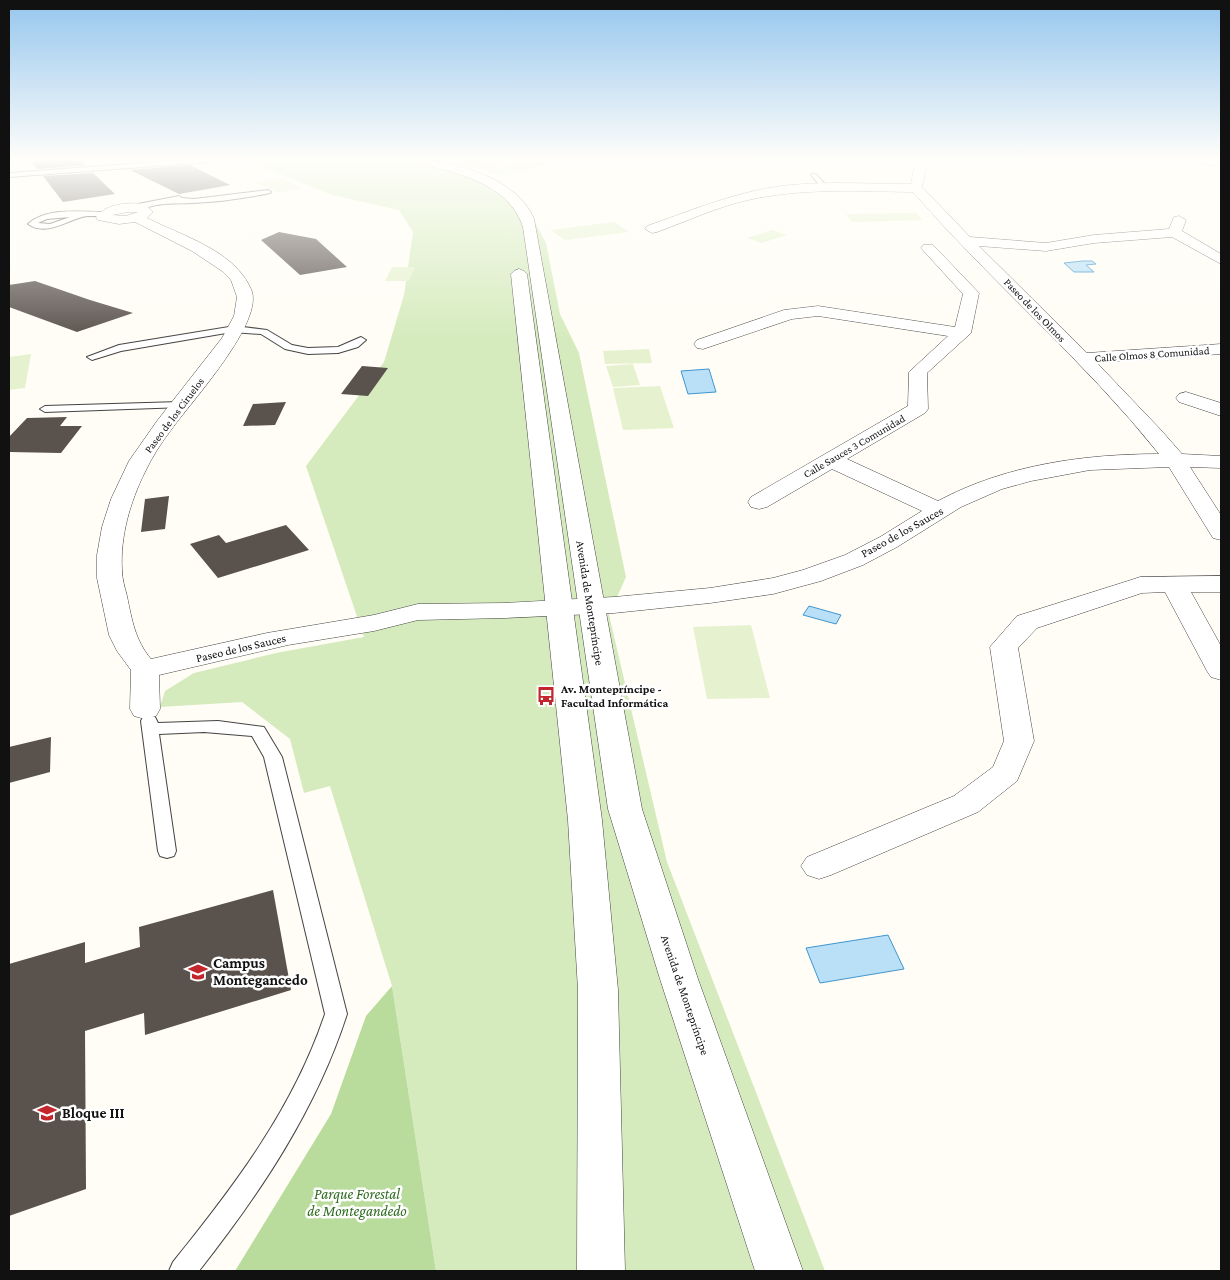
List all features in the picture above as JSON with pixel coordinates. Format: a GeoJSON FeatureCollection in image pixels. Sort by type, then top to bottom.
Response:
{"type":"FeatureCollection","features":[{"type":"Feature","properties":{"kind":"street","name":"Paseo de los Ciruelos"},"geometry":{"type":"LineString","coordinates":[[145,669],[129,652],[121,634],[109,570],[112,533],[122,499],[139,463],[153,440],[235,329],[245,305],[244,291],[232,271],[159,220]]}},
{"type":"Feature","properties":{"kind":"street","name":"Avenida de Montepríncipe"},"geometry":{"type":"LineString","coordinates":[[511,220],[575,608],[625,809],[679,979],[779,1271]]}},
{"type":"Feature","properties":{"kind":"street","name":"Avenida de Montepríncipe"},"geometry":{"type":"LineString","coordinates":[[527,220],[530,227],[575,608],[585,820],[598,990],[600,1271]]}},
{"type":"Feature","properties":{"kind":"street"},"geometry":{"type":"LineString","coordinates":[[652,229],[679,220]]}},
{"type":"Feature","properties":{"kind":"street","name":"Paseo de los Olmos"},"geometry":{"type":"LineString","coordinates":[[945,220],[968,241],[1153,433],[1200,496],[1221,533]]}},
{"type":"Feature","properties":{"kind":"street"},"geometry":{"type":"LineString","coordinates":[[968,241],[1046,247],[1177,227],[1221,260]]}},
{"type":"Feature","properties":{"kind":"street"},"geometry":{"type":"LineString","coordinates":[[928,248],[960,266],[991,265]]}},
{"type":"Feature","properties":{"kind":"street"},"geometry":{"type":"LineString","coordinates":[[703,344],[790,314],[818,311],[962,333],[971,293],[960,266]]}},
{"type":"Feature","properties":{"kind":"street","name":"Calle Sauces 3 Comunidad"},"geometry":{"type":"LineString","coordinates":[[759,502],[918,409],[918,372],[962,333]]}},
{"type":"Feature","properties":{"kind":"street","name":"Calle Olmos 8 Comunidad"},"geometry":{"type":"LineString","coordinates":[[1083,359],[1221,349]]}},
{"type":"Feature","properties":{"kind":"street"},"geometry":{"type":"LineString","coordinates":[[1186,398],[1221,410]]}},
{"type":"Feature","properties":{"kind":"street","name":"Paseo de los Olmos"},"geometry":{"type":"LineString","coordinates":[[1153,433],[1189,451],[1221,458]]}},
{"type":"Feature","properties":{"kind":"street"},"geometry":{"type":"LineString","coordinates":[[1104,462],[1148,448],[1153,433]]}},
{"type":"Feature","properties":{"kind":"street"},"geometry":{"type":"LineString","coordinates":[[831,460],[940,511]]}},
{"type":"Feature","properties":{"kind":"street","name":"Paseo de los Sauces"},"geometry":{"type":"LineString","coordinates":[[145,669],[307,633],[376,622],[438,620],[491,612],[692,599],[776,585],[823,572],[875,550],[963,497],[1005,481],[1052,469],[1104,462],[1175,460],[1221,462]]}},
{"type":"Feature","properties":{"kind":"street"},"geometry":{"type":"LineString","coordinates":[[1104,462],[1158,476],[1200,496],[1210,474],[1221,471]]}},
{"type":"Feature","properties":{"kind":"street"},"geometry":{"type":"LineString","coordinates":[[819,866],[966,804],[1006,773],[1019,741],[1004,647],[1026,622],[1140,585],[1221,584]]}},
{"type":"Feature","properties":{"kind":"street"},"geometry":{"type":"LineString","coordinates":[[1174,585],[1221,671]]}},
{"type":"Feature","properties":{"kind":"street"},"geometry":{"type":"LineString","coordinates":[[145,669],[148,719]]}},
{"type":"Feature","properties":{"kind":"lane"},"geometry":{"type":"LineString","coordinates":[[38,220],[32,224],[38,227],[49,226],[67,220]]}},
{"type":"Feature","properties":{"kind":"lane"},"geometry":{"type":"LineString","coordinates":[[92,357],[119,348],[235,329],[255,330],[269,334],[293,348],[318,351],[348,349],[361,340]]}},
{"type":"Feature","properties":{"kind":"lane"},"geometry":{"type":"LineString","coordinates":[[45,409],[180,405]]}},
{"type":"Feature","properties":{"kind":"lane"},"geometry":{"type":"LineString","coordinates":[[167,851],[148,719],[185,726],[240,728],[258,732],[273,757],[336,1014],[328,1044],[268,1154],[219,1226],[182,1271]]}},
{"type":"Feature","properties":{"kind":"green space"},"geometry":{"type":"Polygon","coordinates":[[[405,220],[534,220],[546,243],[560,314],[579,353],[626,577],[609,615],[667,862],[825,1271],[436,1271],[392,986],[330,786],[304,793],[290,739],[242,702],[160,707],[165,691],[194,673],[276,653],[364,637],[306,466],[384,362],[404,295],[413,232],[405,220]]]}},
{"type":"Feature","properties":{"kind":"green space"},"geometry":{"type":"Polygon","coordinates":[[[850,220],[923,220],[852,222],[850,220]]]}},
{"type":"Feature","properties":{"kind":"green space"},"geometry":{"type":"Polygon","coordinates":[[[614,222],[629,232],[565,240],[551,230],[614,222]]]}},
{"type":"Feature","properties":{"kind":"green space"},"geometry":{"type":"Polygon","coordinates":[[[772,230],[787,235],[762,243],[747,238],[772,230]]]}},
{"type":"Feature","properties":{"kind":"green space"},"geometry":{"type":"Polygon","coordinates":[[[392,267],[415,267],[409,281],[385,281],[392,267]]]}},
{"type":"Feature","properties":{"kind":"green space"},"geometry":{"type":"Polygon","coordinates":[[[649,349],[652,363],[605,364],[603,351],[649,349]]]}},
{"type":"Feature","properties":{"kind":"green space"},"geometry":{"type":"Polygon","coordinates":[[[31,354],[25,388],[9,390],[9,357],[31,354]]]}},
{"type":"Feature","properties":{"kind":"green space"},"geometry":{"type":"Polygon","coordinates":[[[633,364],[640,385],[613,387],[606,366],[633,364]]]}},
{"type":"Feature","properties":{"kind":"green space"},"geometry":{"type":"Polygon","coordinates":[[[660,386],[674,428],[623,430],[613,388],[660,386]]]}},
{"type":"Feature","properties":{"kind":"green space"},"geometry":{"type":"Polygon","coordinates":[[[751,625],[770,698],[707,699],[693,627],[751,625]]]}},
{"type":"Feature","properties":{"kind":"green space","name":"Parque Forestal de Montegandedo"},"geometry":{"type":"Polygon","coordinates":[[[392,986],[436,1271],[235,1271],[331,1114],[366,1016],[392,986]]]}},
{"type":"Feature","properties":{"kind":"water"},"geometry":{"type":"Polygon","coordinates":[[[1092,261],[1096,264],[1086,265],[1094,272],[1074,272],[1064,263],[1092,261]]]}},
{"type":"Feature","properties":{"kind":"water"},"geometry":{"type":"Polygon","coordinates":[[[709,369],[716,392],[688,394],[681,371],[709,369]]]}},
{"type":"Feature","properties":{"kind":"water"},"geometry":{"type":"Polygon","coordinates":[[[809,606],[841,615],[836,624],[803,615],[809,606]]]}},
{"type":"Feature","properties":{"kind":"water"},"geometry":{"type":"Polygon","coordinates":[[[888,935],[904,969],[820,983],[806,948],[888,935]]]}},
{"type":"Feature","properties":{"kind":"building"},"geometry":{"type":"Polygon","coordinates":[[[279,232],[316,239],[347,267],[300,275],[261,240],[279,232]]]}},
{"type":"Feature","properties":{"kind":"building"},"geometry":{"type":"Polygon","coordinates":[[[35,281],[133,313],[77,332],[9,307],[9,285],[35,281]]]}},
{"type":"Feature","properties":{"kind":"building"},"geometry":{"type":"Polygon","coordinates":[[[362,366],[388,368],[368,396],[341,394],[362,366]]]}},
{"type":"Feature","properties":{"kind":"building"},"geometry":{"type":"Polygon","coordinates":[[[286,402],[275,425],[243,426],[253,404],[286,402]]]}},
{"type":"Feature","properties":{"kind":"building"},"geometry":{"type":"Polygon","coordinates":[[[67,417],[60,426],[82,426],[61,453],[9,452],[9,437],[27,418],[67,417]]]}},
{"type":"Feature","properties":{"kind":"building"},"geometry":{"type":"Polygon","coordinates":[[[169,496],[165,529],[141,532],[145,499],[169,496]]]}},
{"type":"Feature","properties":{"kind":"building"},"geometry":{"type":"Polygon","coordinates":[[[286,525],[309,550],[218,578],[190,544],[219,535],[226,543],[286,525]]]}},
{"type":"Feature","properties":{"kind":"building"},"geometry":{"type":"Polygon","coordinates":[[[51,737],[50,772],[9,783],[9,747],[51,737]]]}},
{"type":"Feature","properties":{"kind":"building"},"geometry":{"type":"Polygon","coordinates":[[[273,890],[291,990],[145,1035],[144,1013],[85,1031],[86,1189],[9,1216],[9,964],[85,942],[85,963],[140,947],[139,927],[273,890]]]}},
{"type":"Feature","properties":{"kind":"place","name":"Av. Montepríncipe - Facultad Informática"},"geometry":{"type":"Point","coordinates":[546,696]}},
{"type":"Feature","properties":{"kind":"place","name":"Campus Montegancedo"},"geometry":{"type":"Point","coordinates":[198,972]}},
{"type":"Feature","properties":{"kind":"place","name":"Bloque III"},"geometry":{"type":"Point","coordinates":[47,1113]}}]}
